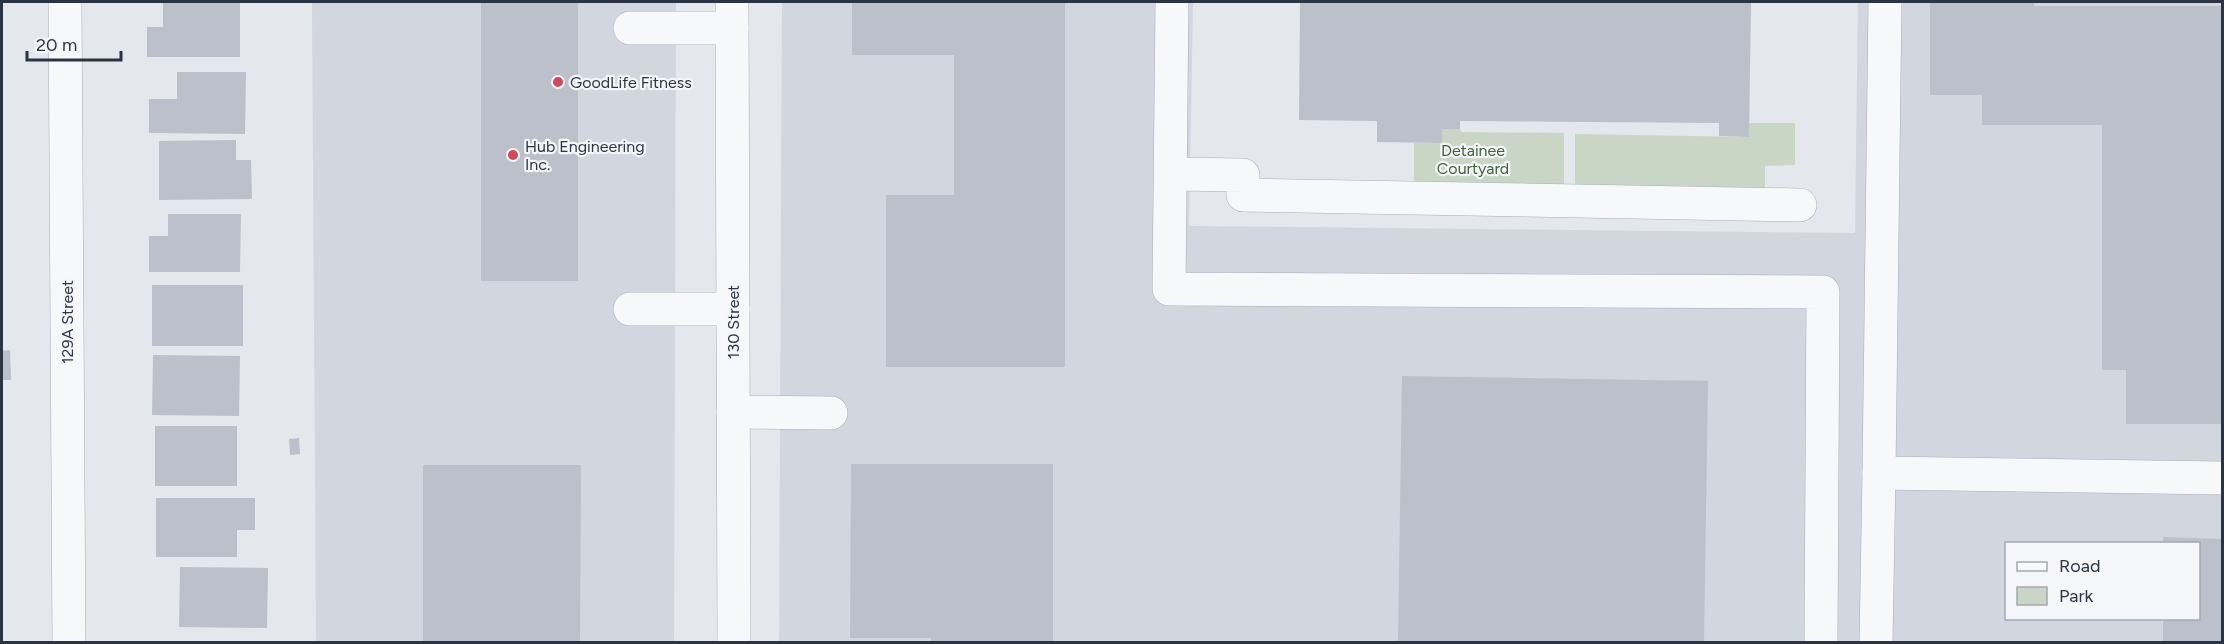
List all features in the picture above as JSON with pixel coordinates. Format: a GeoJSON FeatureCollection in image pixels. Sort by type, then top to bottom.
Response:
{"type":"FeatureCollection","features":[{"type":"Feature","properties":{"kind":"street","name":"129A Street"},"geometry":{"type":"LineString","coordinates":[[65,2],[69,642]]}},
{"type":"Feature","properties":{"kind":"street"},"geometry":{"type":"LineString","coordinates":[[1172,2],[1169,290],[1823,292],[1821,642]]}},
{"type":"Feature","properties":{"kind":"street"},"geometry":{"type":"LineString","coordinates":[[1876,642],[1885,2]]}},
{"type":"Feature","properties":{"kind":"street"},"geometry":{"type":"LineString","coordinates":[[630,28],[732,15]]}},
{"type":"Feature","properties":{"kind":"street","name":"130 Street"},"geometry":{"type":"LineString","coordinates":[[732,15],[734,642]]}},
{"type":"Feature","properties":{"kind":"street"},"geometry":{"type":"LineString","coordinates":[[1171,174],[1243,175],[1243,195],[1800,205]]}},
{"type":"Feature","properties":{"kind":"street"},"geometry":{"type":"LineString","coordinates":[[630,309],[733,309]]}},
{"type":"Feature","properties":{"kind":"street"},"geometry":{"type":"LineString","coordinates":[[733,412],[831,413]]}},
{"type":"Feature","properties":{"kind":"street"},"geometry":{"type":"LineString","coordinates":[[1879,473],[2223,478]]}},
{"type":"Feature","properties":{"kind":"shaded area"},"geometry":{"type":"Polygon","coordinates":[[[312,2],[676,2],[674,642],[316,642],[312,2]]]}},
{"type":"Feature","properties":{"kind":"shaded area"},"geometry":{"type":"Polygon","coordinates":[[[782,2],[1193,2],[1189,226],[1855,233],[1858,2],[2222,2],[2222,642],[779,642],[782,2]]]}},
{"type":"Feature","properties":{"kind":"green space"},"geometry":{"type":"Polygon","coordinates":[[[1749,123],[1795,123],[1795,165],[1765,166],[1765,189],[1575,186],[1575,134],[1749,137],[1749,123]]]}},
{"type":"Feature","properties":{"kind":"green space","name":"Detainee Courtyard"},"geometry":{"type":"Polygon","coordinates":[[[1442,129],[1460,129],[1461,132],[1564,133],[1564,186],[1414,184],[1414,143],[1442,143],[1442,129]]]}},
{"type":"Feature","properties":{"kind":"building"},"geometry":{"type":"Polygon","coordinates":[[[163,2],[240,2],[240,57],[147,57],[147,27],[163,27],[163,2]]]}},
{"type":"Feature","properties":{"kind":"building"},"geometry":{"type":"Polygon","coordinates":[[[481,2],[578,2],[578,281],[481,281],[481,2]]]}},
{"type":"Feature","properties":{"kind":"building"},"geometry":{"type":"Polygon","coordinates":[[[852,2],[1065,2],[1065,367],[886,367],[886,195],[954,195],[954,55],[852,55],[852,2]]]}},
{"type":"Feature","properties":{"kind":"building"},"geometry":{"type":"Polygon","coordinates":[[[1300,2],[1751,2],[1749,137],[1719,136],[1719,123],[1460,121],[1460,129],[1442,129],[1442,143],[1377,142],[1377,121],[1299,120],[1300,2]]]}},
{"type":"Feature","properties":{"kind":"building"},"geometry":{"type":"Polygon","coordinates":[[[1930,2],[2034,2],[2034,6],[2222,6],[2222,424],[2126,424],[2126,370],[2102,370],[2102,125],[1982,125],[1982,95],[1930,95],[1930,2]]]}},
{"type":"Feature","properties":{"kind":"building"},"geometry":{"type":"Polygon","coordinates":[[[177,72],[246,72],[245,134],[149,133],[149,99],[177,99],[177,72]]]}},
{"type":"Feature","properties":{"kind":"building"},"geometry":{"type":"Polygon","coordinates":[[[236,140],[236,160],[251,160],[252,199],[159,200],[159,141],[236,140]]]}},
{"type":"Feature","properties":{"kind":"building"},"geometry":{"type":"Polygon","coordinates":[[[168,214],[241,214],[240,272],[149,272],[149,236],[168,236],[168,214]]]}},
{"type":"Feature","properties":{"kind":"building"},"geometry":{"type":"Polygon","coordinates":[[[152,285],[243,285],[243,346],[152,346],[152,285]]]}},
{"type":"Feature","properties":{"kind":"building"},"geometry":{"type":"Polygon","coordinates":[[[10,350],[11,380],[2,380],[2,351],[10,350]]]}},
{"type":"Feature","properties":{"kind":"building"},"geometry":{"type":"Polygon","coordinates":[[[153,355],[240,356],[239,416],[152,415],[153,355]]]}},
{"type":"Feature","properties":{"kind":"building"},"geometry":{"type":"Polygon","coordinates":[[[1402,376],[1708,381],[1704,642],[1398,642],[1402,376]]]}},
{"type":"Feature","properties":{"kind":"building"},"geometry":{"type":"Polygon","coordinates":[[[155,426],[237,426],[237,486],[155,486],[155,426]]]}},
{"type":"Feature","properties":{"kind":"building"},"geometry":{"type":"Polygon","coordinates":[[[299,438],[300,454],[290,455],[289,439],[299,438]]]}},
{"type":"Feature","properties":{"kind":"building"},"geometry":{"type":"Polygon","coordinates":[[[851,464],[1053,464],[1053,642],[931,642],[931,638],[850,638],[851,464]]]}},
{"type":"Feature","properties":{"kind":"building"},"geometry":{"type":"Polygon","coordinates":[[[423,465],[581,465],[580,642],[423,642],[423,465]]]}},
{"type":"Feature","properties":{"kind":"building"},"geometry":{"type":"Polygon","coordinates":[[[156,498],[255,498],[255,530],[237,530],[237,557],[156,557],[156,498]]]}},
{"type":"Feature","properties":{"kind":"building"},"geometry":{"type":"Polygon","coordinates":[[[2163,537],[2222,539],[2222,642],[2163,642],[2163,620],[2200,620],[2200,542],[2163,542],[2163,537]]]}},
{"type":"Feature","properties":{"kind":"building"},"geometry":{"type":"Polygon","coordinates":[[[180,567],[268,568],[267,628],[179,627],[180,567]]]}},
{"type":"Feature","properties":{"kind":"place","name":"GoodLife Fitness"},"geometry":{"type":"Point","coordinates":[558,82]}},
{"type":"Feature","properties":{"kind":"place","name":"Hub Engineering Inc."},"geometry":{"type":"Point","coordinates":[513,155]}}]}
